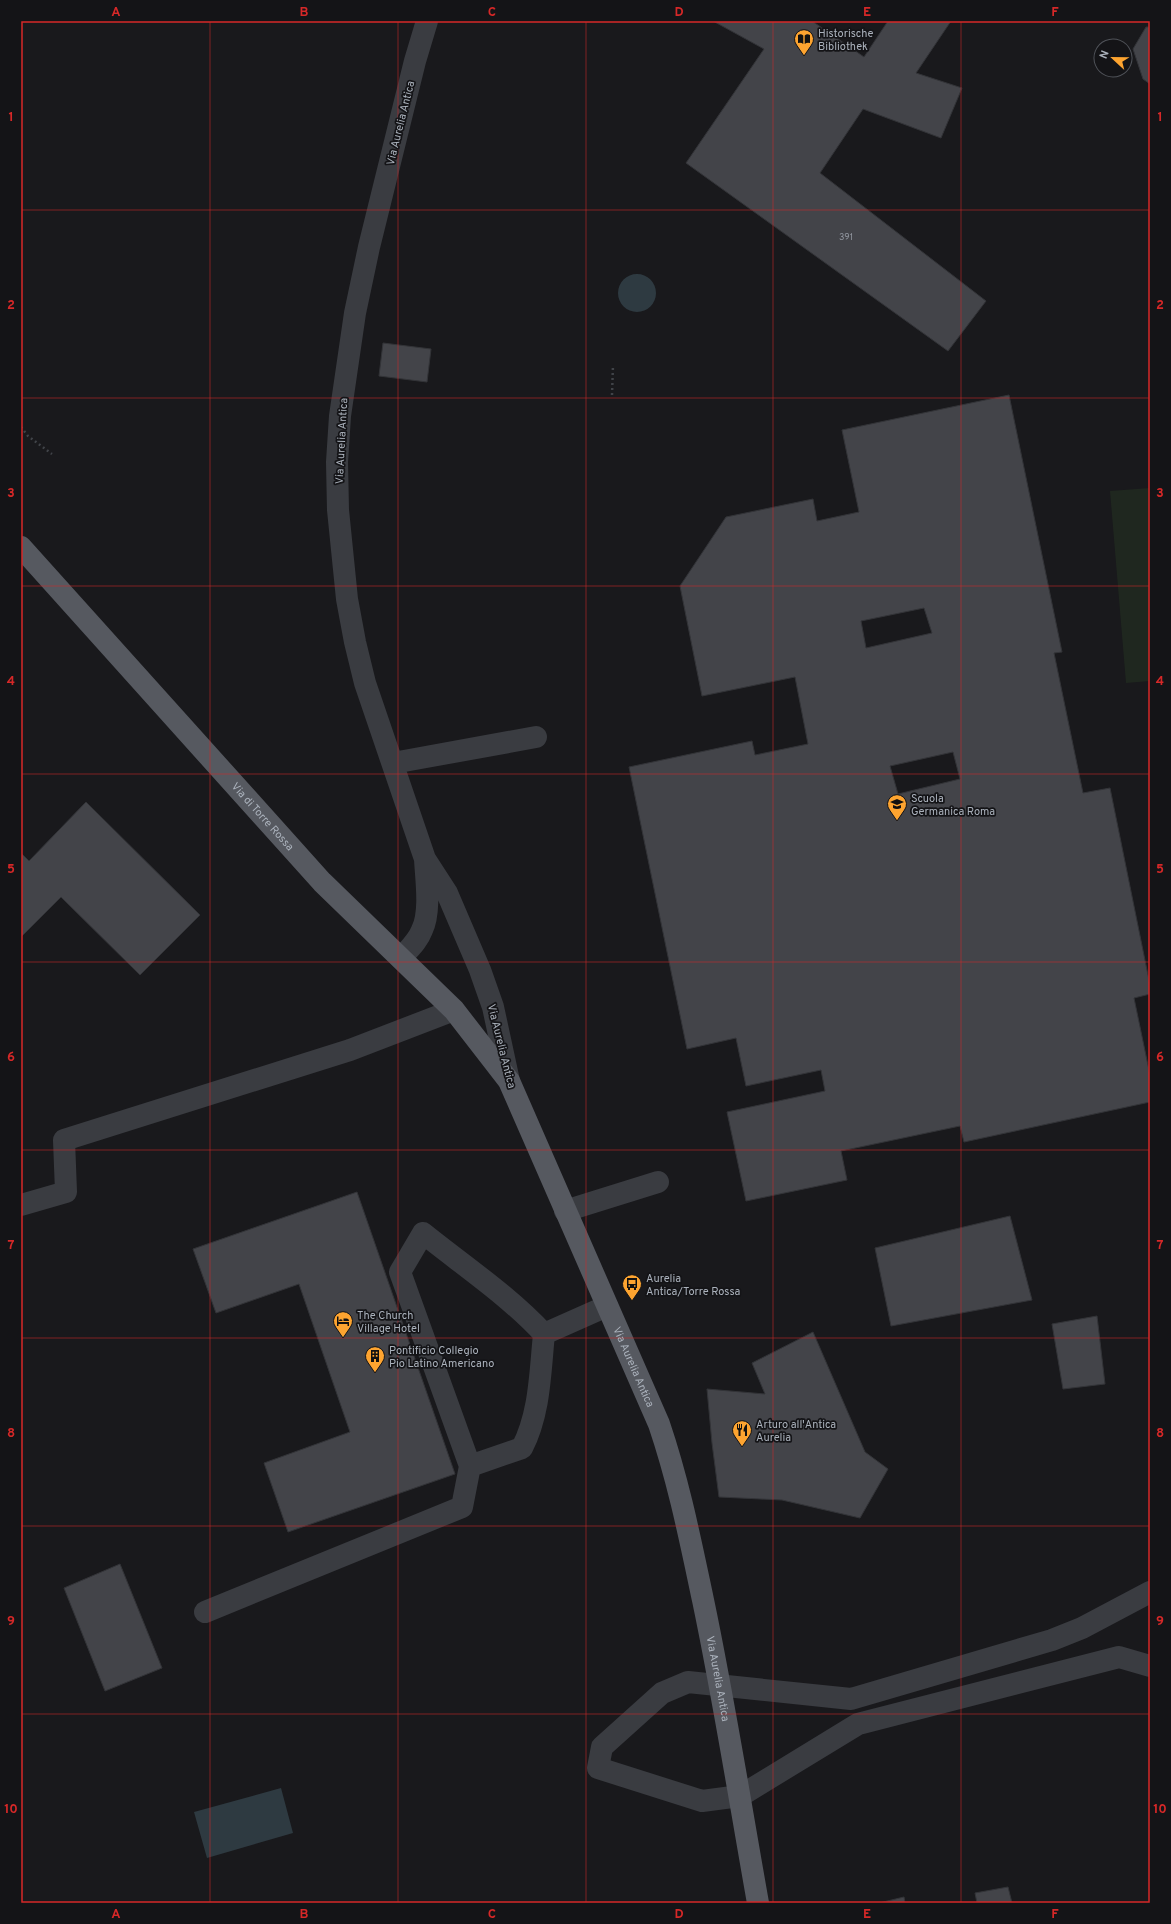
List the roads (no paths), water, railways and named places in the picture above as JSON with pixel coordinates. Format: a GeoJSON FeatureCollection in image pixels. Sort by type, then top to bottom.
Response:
{"type":"FeatureCollection","features":[{"type":"Feature","properties":{"kind":"main road","name":"Via di Torre Rossa"},"geometry":{"type":"LineString","coordinates":[[21,547],[322,882],[454,1010],[508,1081]]}},
{"type":"Feature","properties":{"kind":"main road","name":"Via Aurelia Antica"},"geometry":{"type":"LineString","coordinates":[[508,1081],[659,1424],[669,1455],[691,1537],[721,1685],[758,1903]]}},
{"type":"Feature","properties":{"kind":"street","name":"Via Aurelia Antica"},"geometry":{"type":"LineString","coordinates":[[427,21],[415,61],[369,247],[355,313],[340,416],[337,462],[338,510],[342,556],[355,642],[365,683],[425,859],[447,893],[480,970],[493,1007],[508,1081]]}},
{"type":"Feature","properties":{"kind":"street"},"geometry":{"type":"LineString","coordinates":[[393,763],[536,737]]}},
{"type":"Feature","properties":{"kind":"street","name":"Via Aurelia Antica"},"geometry":{"type":"LineString","coordinates":[[401,958],[415,942],[423,928],[426,915],[425,859]]}},
{"type":"Feature","properties":{"kind":"street"},"geometry":{"type":"LineString","coordinates":[[21,1205],[66,1192],[64,1140],[350,1050],[454,1010]]}},
{"type":"Feature","properties":{"kind":"street"},"geometry":{"type":"LineString","coordinates":[[565,1211],[658,1182]]}},
{"type":"Feature","properties":{"kind":"street"},"geometry":{"type":"LineString","coordinates":[[205,1612],[462,1507],[470,1466],[400,1272],[423,1233],[509,1301],[530,1319],[544,1334],[535,1416],[530,1432],[522,1448],[470,1466]]}},
{"type":"Feature","properties":{"kind":"street"},"geometry":{"type":"LineString","coordinates":[[544,1334],[607,1306]]}},
{"type":"Feature","properties":{"kind":"street"},"geometry":{"type":"LineString","coordinates":[[1150,1592],[1082,1628],[1052,1640],[851,1698],[688,1682],[662,1693],[602,1747],[598,1768],[702,1801],[740,1796],[858,1724],[1119,1657],[1150,1666]]}},
{"type":"Feature","properties":{"kind":"place","name":"Historische Bibliothek"},"geometry":{"type":"Point","coordinates":[804,56]}},
{"type":"Feature","properties":{"kind":"place","name":"Scuola Germanica Roma"},"geometry":{"type":"Point","coordinates":[897,821]}},
{"type":"Feature","properties":{"kind":"place","name":"Aurelia Antica/Torre Rossa"},"geometry":{"type":"Point","coordinates":[632,1301]}},
{"type":"Feature","properties":{"kind":"place","name":"The Church Village Hotel"},"geometry":{"type":"Point","coordinates":[343,1338]}},
{"type":"Feature","properties":{"kind":"place","name":"Pontificio Collegio Pio Latino Americano"},"geometry":{"type":"Point","coordinates":[375,1373]}},
{"type":"Feature","properties":{"kind":"place","name":"Arturo all'Antica Aurelia"},"geometry":{"type":"Point","coordinates":[742,1447]}}]}
